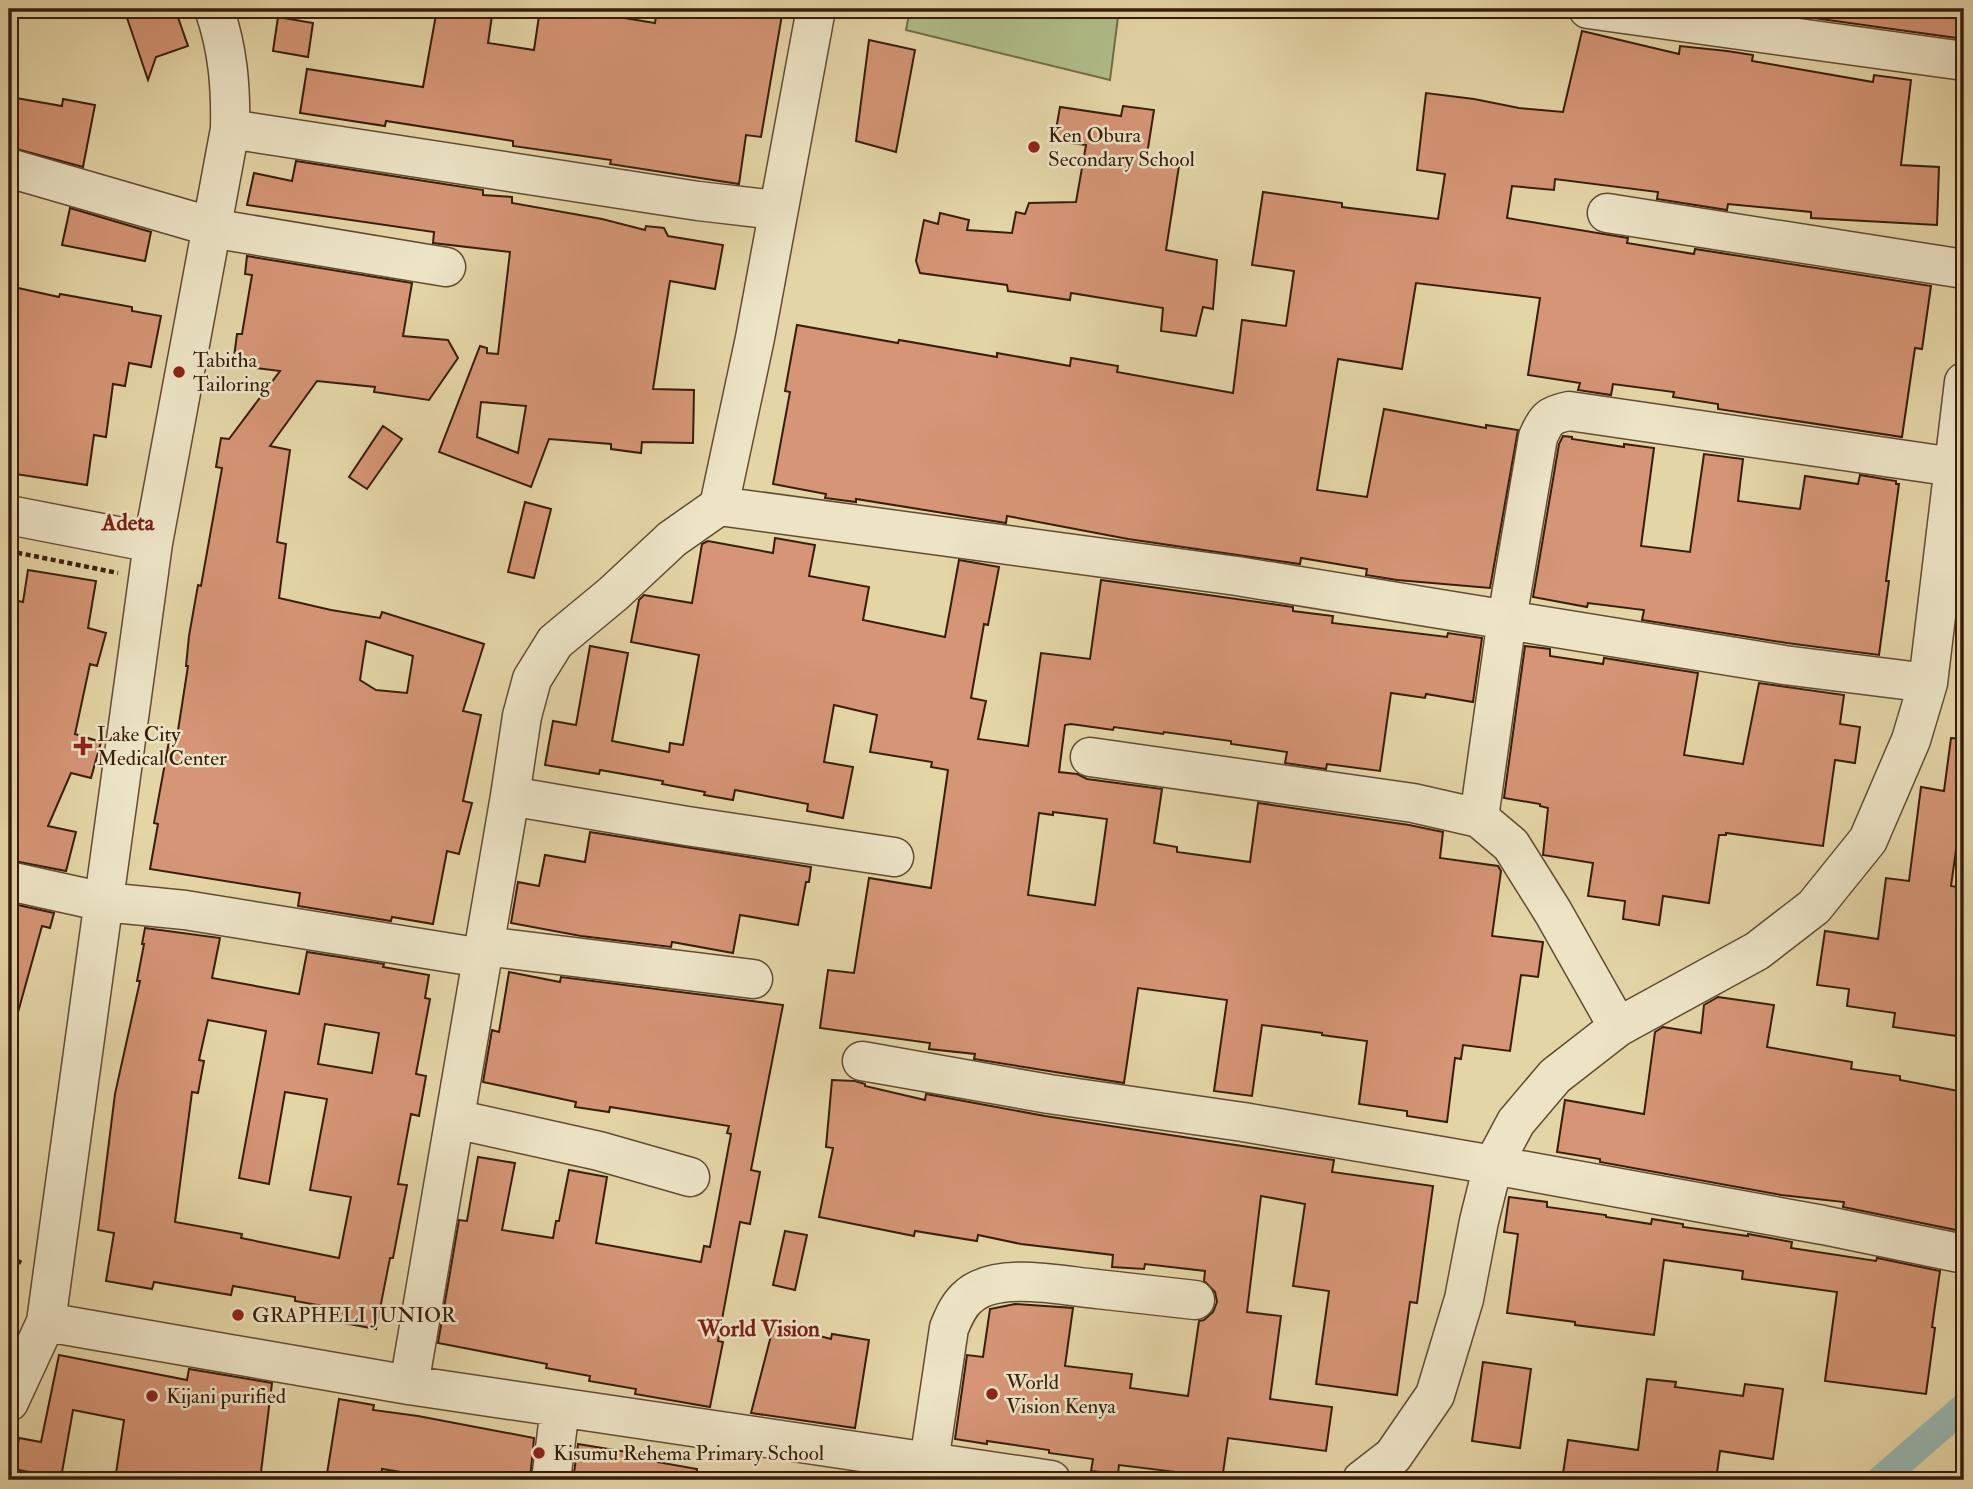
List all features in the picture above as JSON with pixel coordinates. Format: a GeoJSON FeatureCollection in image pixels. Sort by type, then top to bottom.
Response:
{"type":"FeatureCollection","features":[{"type":"Feature","properties":{"kind":"street"},"geometry":{"type":"LineString","coordinates":[[9,1402],[46,1322],[153,543],[230,129],[231,82],[222,32],[214,9]]}},
{"type":"Feature","properties":{"kind":"street"},"geometry":{"type":"LineString","coordinates":[[719,506],[755,338],[816,9]]}},
{"type":"Feature","properties":{"kind":"street"},"geometry":{"type":"LineString","coordinates":[[1588,9],[1964,61]]}},
{"type":"Feature","properties":{"kind":"street"},"geometry":{"type":"LineString","coordinates":[[230,129],[698,201],[777,210]]}},
{"type":"Feature","properties":{"kind":"street"},"geometry":{"type":"LineString","coordinates":[[9,168],[223,230],[446,267]]}},
{"type":"Feature","properties":{"kind":"street"},"geometry":{"type":"LineString","coordinates":[[1607,213],[1964,269]]}},
{"type":"Feature","properties":{"kind":"street"},"geometry":{"type":"LineString","coordinates":[[1362,1480],[1393,1456],[1435,1395],[1464,1299],[1493,1165],[1516,1122],[1555,1076],[1618,1027],[1757,951],[1814,907],[1868,840],[1911,740],[1928,683],[1964,382]]}},
{"type":"Feature","properties":{"kind":"street"},"geometry":{"type":"LineString","coordinates":[[1479,818],[1507,620],[1538,437],[1545,421],[1556,414],[1569,411],[1954,467]]}},
{"type":"Feature","properties":{"kind":"street"},"geometry":{"type":"LineString","coordinates":[[409,1385],[522,716],[532,679],[555,642],[613,594],[672,538],[719,506],[1237,576],[1784,664],[1928,683]]}},
{"type":"Feature","properties":{"kind":"street"},"geometry":{"type":"LineString","coordinates":[[9,515],[153,543]]}},
{"type":"Feature","properties":{"kind":"street"},"geometry":{"type":"LineString","coordinates":[[1090,757],[1413,803],[1479,818],[1511,845],[1553,912],[1618,1027]]}},
{"type":"Feature","properties":{"kind":"street"},"geometry":{"type":"LineString","coordinates":[[511,790],[687,826],[894,857]]}},
{"type":"Feature","properties":{"kind":"street"},"geometry":{"type":"LineString","coordinates":[[9,881],[104,902],[185,910],[483,952],[753,979]]}},
{"type":"Feature","properties":{"kind":"street"},"geometry":{"type":"LineString","coordinates":[[862,1061],[1049,1094],[1243,1122],[1493,1165],[1823,1225],[1964,1254]]}},
{"type":"Feature","properties":{"kind":"street"},"geometry":{"type":"LineString","coordinates":[[455,1119],[599,1152],[690,1177]]}},
{"type":"Feature","properties":{"kind":"street"},"geometry":{"type":"LineString","coordinates":[[929,1462],[949,1328],[957,1310],[971,1294],[991,1286],[1017,1282],[1047,1282],[1195,1300]]}},
{"type":"Feature","properties":{"kind":"street"},"geometry":{"type":"LineString","coordinates":[[46,1322],[409,1385],[1051,1480]]}},
{"type":"Feature","properties":{"kind":"street"},"geometry":{"type":"LineString","coordinates":[[551,1480],[560,1408]]}},
{"type":"Feature","properties":{"kind":"path"},"geometry":{"type":"LineString","coordinates":[[9,551],[121,573]]}},
{"type":"Feature","properties":{"kind":"green space"},"geometry":{"type":"Polygon","coordinates":[[[910,9],[1119,9],[1110,80],[906,30],[910,9]]]}},
{"type":"Feature","properties":{"kind":"building"},"geometry":{"type":"Polygon","coordinates":[[[124,9],[175,9],[188,46],[156,57],[148,80],[124,9]]]}},
{"type":"Feature","properties":{"kind":"building"},"geometry":{"type":"Polygon","coordinates":[[[437,9],[493,9],[488,43],[534,50],[540,9],[607,9],[606,15],[655,23],[657,9],[783,9],[761,137],[746,135],[739,184],[610,164],[611,160],[513,146],[513,141],[386,121],[385,126],[300,113],[307,69],[423,87],[437,9]]]}},
{"type":"Feature","properties":{"kind":"building"},"geometry":{"type":"Polygon","coordinates":[[[1806,9],[1964,9],[1964,39],[1806,17],[1806,9]]]}},
{"type":"Feature","properties":{"kind":"building"},"geometry":{"type":"Polygon","coordinates":[[[278,17],[313,23],[308,57],[273,51],[278,17]]]}},
{"type":"Feature","properties":{"kind":"building"},"geometry":{"type":"Polygon","coordinates":[[[1582,31],[1679,54],[1680,46],[1727,51],[1753,55],[1752,61],[1873,82],[1874,75],[1911,80],[1901,165],[1939,167],[1937,225],[1811,218],[1811,212],[1728,204],[1727,210],[1657,199],[1658,192],[1555,179],[1554,190],[1512,186],[1507,218],[1628,238],[1627,243],[1694,254],[1695,249],[1931,286],[1922,349],[1915,348],[1902,437],[1718,409],[1718,404],[1673,397],[1674,392],[1613,384],[1611,395],[1578,390],[1580,383],[1528,375],[1540,298],[1416,283],[1402,369],[1338,359],[1317,490],[1367,497],[1384,409],[1486,428],[1486,425],[1518,430],[1490,588],[1397,580],[1366,575],[1367,569],[1301,558],[1300,564],[1128,539],[1007,516],[1006,523],[856,499],[856,502],[825,498],[826,494],[773,484],[790,392],[785,391],[797,325],[898,343],[899,340],[997,357],[997,353],[1070,366],[1071,358],[1118,366],[1117,372],[1233,393],[1242,320],[1286,326],[1294,271],[1252,265],[1263,192],[1342,203],[1342,207],[1438,219],[1445,174],[1417,170],[1426,93],[1563,112],[1582,31]]]}},
{"type":"Feature","properties":{"kind":"building"},"geometry":{"type":"Polygon","coordinates":[[[869,40],[915,50],[896,152],[856,141],[869,40]]]}},
{"type":"Feature","properties":{"kind":"building"},"geometry":{"type":"Polygon","coordinates":[[[16,98],[62,106],[63,99],[95,105],[83,167],[9,147],[16,98]]]}},
{"type":"Feature","properties":{"kind":"building"},"geometry":{"type":"Polygon","coordinates":[[[1123,106],[1154,110],[1146,161],[1179,166],[1166,250],[1217,260],[1213,309],[1203,307],[1196,336],[1161,331],[1163,308],[1071,293],[1070,300],[1008,291],[1007,285],[920,273],[916,261],[924,220],[938,224],[940,213],[969,220],[967,230],[1012,233],[1016,212],[1025,214],[1029,203],[1076,202],[1086,145],[1054,141],[1060,107],[1121,116],[1123,106]]]}},
{"type":"Feature","properties":{"kind":"building"},"geometry":{"type":"Polygon","coordinates":[[[296,161],[483,190],[483,195],[512,197],[512,203],[602,219],[645,230],[646,226],[664,228],[668,236],[723,245],[715,289],[670,281],[653,389],[694,390],[693,443],[642,442],[641,453],[611,449],[611,444],[549,439],[531,487],[439,452],[480,346],[487,348],[487,353],[498,354],[510,252],[433,243],[434,232],[247,205],[254,173],[292,181],[296,161]],[[481,402],[477,437],[518,453],[526,406],[481,402]]]}},
{"type":"Feature","properties":{"kind":"building"},"geometry":{"type":"Polygon","coordinates":[[[70,208],[151,232],[145,261],[62,245],[70,208]]]}},
{"type":"Feature","properties":{"kind":"building"},"geometry":{"type":"Polygon","coordinates":[[[247,256],[412,283],[403,336],[448,340],[458,358],[429,400],[374,392],[375,387],[317,381],[270,446],[290,450],[277,542],[286,544],[279,598],[380,618],[382,612],[484,644],[463,711],[481,715],[463,801],[472,803],[459,854],[447,851],[433,924],[392,917],[391,921],[298,906],[300,893],[150,869],[158,824],[154,823],[170,736],[177,737],[188,666],[189,636],[198,585],[201,586],[222,468],[216,467],[221,438],[229,439],[280,371],[233,365],[237,334],[242,334],[252,275],[245,274],[247,256]],[[366,641],[360,680],[376,690],[407,693],[413,656],[366,641]]]}},
{"type":"Feature","properties":{"kind":"building"},"geometry":{"type":"Polygon","coordinates":[[[9,286],[59,297],[60,294],[132,307],[132,311],[161,316],[151,367],[129,363],[125,386],[113,384],[106,437],[94,435],[87,485],[9,473],[9,286]]]}},
{"type":"Feature","properties":{"kind":"building"},"geometry":{"type":"Polygon","coordinates":[[[383,426],[402,439],[367,489],[349,477],[383,426]]]}},
{"type":"Feature","properties":{"kind":"building"},"geometry":{"type":"Polygon","coordinates":[[[1563,436],[1624,447],[1624,444],[1654,448],[1641,546],[1690,552],[1704,454],[1743,459],[1738,501],[1800,509],[1805,476],[1858,484],[1860,475],[1896,481],[1896,484],[1899,484],[1879,655],[1642,620],[1644,610],[1588,603],[1587,607],[1533,597],[1559,444],[1563,436]]]}},
{"type":"Feature","properties":{"kind":"building"},"geometry":{"type":"Polygon","coordinates":[[[525,502],[551,509],[534,578],[508,572],[525,502]]]}},
{"type":"Feature","properties":{"kind":"building"},"geometry":{"type":"Polygon","coordinates":[[[775,538],[815,545],[809,576],[869,587],[863,620],[945,637],[959,560],[999,567],[988,625],[984,624],[971,698],[986,701],[978,739],[1028,746],[1041,653],[1090,659],[1101,580],[1293,607],[1293,611],[1333,616],[1332,623],[1447,637],[1448,633],[1482,638],[1473,702],[1426,694],[1425,698],[1391,693],[1380,771],[1327,764],[1326,769],[1285,763],[1287,752],[1231,744],[1231,741],[1071,724],[1065,725],[1059,772],[1077,774],[1087,779],[1162,789],[1154,843],[1177,847],[1177,852],[1250,862],[1258,803],[1443,832],[1440,858],[1498,866],[1501,871],[1492,936],[1543,942],[1538,977],[1521,975],[1510,1051],[1463,1045],[1461,1059],[1455,1058],[1447,1122],[1407,1116],[1407,1111],[1359,1104],[1367,1041],[1262,1025],[1252,1096],[1214,1091],[1227,1000],[1138,988],[1124,1083],[974,1059],[975,1054],[929,1049],[930,1043],[820,1028],[828,970],[854,973],[869,878],[931,888],[948,770],[931,767],[932,762],[870,752],[877,715],[834,705],[824,762],[853,767],[843,818],[807,811],[808,804],[735,790],[733,800],[662,784],[663,781],[600,770],[599,774],[545,765],[553,721],[576,725],[590,646],[628,653],[612,741],[669,752],[670,743],[683,745],[699,655],[631,642],[639,600],[644,595],[692,603],[702,544],[708,541],[773,553],[775,538]],[[1053,812],[1053,815],[1039,813],[1028,895],[1095,905],[1107,819],[1053,812]]]}},
{"type":"Feature","properties":{"kind":"building"},"geometry":{"type":"Polygon","coordinates":[[[28,570],[96,581],[88,628],[106,633],[97,666],[90,664],[75,734],[101,742],[91,778],[71,773],[48,826],[76,832],[66,871],[9,860],[9,599],[23,602],[28,570]]]}},
{"type":"Feature","properties":{"kind":"building"},"geometry":{"type":"Polygon","coordinates":[[[1525,646],[1550,649],[1550,656],[1603,664],[1604,658],[1698,673],[1684,755],[1743,764],[1759,683],[1844,695],[1840,724],[1860,727],[1855,763],[1835,760],[1823,846],[1726,833],[1719,835],[1709,903],[1663,896],[1659,925],[1623,919],[1625,901],[1588,896],[1593,863],[1543,855],[1548,808],[1540,804],[1504,798],[1525,646]]]}},
{"type":"Feature","properties":{"kind":"building"},"geometry":{"type":"Polygon","coordinates":[[[1951,738],[1964,739],[1964,792],[1951,886],[1957,887],[1956,897],[1964,898],[1964,1037],[1893,1027],[1895,1013],[1847,1006],[1849,989],[1817,985],[1825,931],[1878,939],[1886,878],[1909,881],[1921,787],[1944,791],[1951,738]]]}},
{"type":"Feature","properties":{"kind":"building"},"geometry":{"type":"Polygon","coordinates":[[[590,832],[811,867],[798,925],[740,915],[733,953],[672,942],[671,947],[581,936],[511,923],[518,882],[539,886],[545,855],[585,862],[590,832]]]}},
{"type":"Feature","properties":{"kind":"building"},"geometry":{"type":"Polygon","coordinates":[[[9,903],[54,913],[50,928],[42,926],[15,1023],[9,1022],[9,903]]]}},
{"type":"Feature","properties":{"kind":"building"},"geometry":{"type":"Polygon","coordinates":[[[145,928],[220,938],[212,978],[299,994],[307,952],[384,964],[383,967],[429,975],[425,998],[430,999],[416,1074],[426,1076],[419,1116],[411,1114],[398,1184],[407,1185],[376,1329],[338,1322],[340,1309],[295,1301],[295,1297],[233,1286],[231,1295],[154,1282],[152,1289],[106,1281],[114,1233],[98,1230],[115,1094],[140,981],[137,981],[145,928]],[[208,1020],[199,1060],[204,1061],[198,1093],[192,1092],[175,1222],[242,1234],[241,1238],[339,1258],[351,1197],[310,1190],[327,1099],[285,1092],[269,1184],[239,1178],[266,1031],[208,1020]],[[325,1024],[318,1064],[372,1073],[379,1033],[325,1024]]]}},
{"type":"Feature","properties":{"kind":"building"},"geometry":{"type":"Polygon","coordinates":[[[509,972],[560,982],[561,977],[783,1005],[751,1170],[760,1172],[750,1224],[740,1222],[718,1341],[723,1342],[710,1407],[635,1394],[636,1389],[589,1381],[590,1376],[546,1368],[547,1364],[438,1343],[459,1220],[467,1221],[478,1157],[515,1163],[502,1230],[553,1238],[569,1170],[607,1177],[596,1243],[701,1262],[704,1246],[710,1247],[731,1134],[727,1133],[729,1126],[610,1107],[609,1112],[575,1107],[576,1102],[483,1082],[492,1030],[499,1032],[509,972]]]}},
{"type":"Feature","properties":{"kind":"building"},"geometry":{"type":"Polygon","coordinates":[[[1718,997],[1774,1005],[1767,1047],[1852,1062],[1851,1069],[1900,1076],[1900,1080],[1964,1092],[1964,1171],[1956,1230],[1843,1207],[1844,1202],[1781,1195],[1557,1152],[1565,1100],[1644,1114],[1655,1032],[1663,1027],[1701,1033],[1704,1005],[1718,997]]]}},
{"type":"Feature","properties":{"kind":"building"},"geometry":{"type":"Polygon","coordinates":[[[832,1080],[855,1081],[865,1086],[925,1100],[926,1094],[1045,1116],[1334,1160],[1332,1172],[1433,1186],[1417,1303],[1410,1302],[1397,1395],[1316,1384],[1329,1291],[1293,1286],[1305,1204],[1261,1196],[1247,1312],[1281,1316],[1270,1399],[1332,1407],[1326,1451],[1228,1438],[1222,1480],[1184,1480],[1185,1473],[1119,1465],[1118,1474],[1091,1471],[1093,1459],[987,1441],[987,1444],[955,1439],[967,1355],[983,1357],[990,1309],[1015,1304],[1073,1308],[1065,1366],[1132,1374],[1130,1388],[1188,1396],[1199,1321],[1213,1312],[1217,1302],[1215,1292],[1204,1281],[1205,1271],[1145,1264],[1144,1269],[1112,1267],[1113,1255],[1021,1244],[978,1235],[977,1241],[915,1231],[914,1236],[819,1217],[833,1148],[826,1147],[832,1080]]]}},
{"type":"Feature","properties":{"kind":"building"},"geometry":{"type":"Polygon","coordinates":[[[1509,1197],[1547,1202],[1547,1207],[1651,1224],[1652,1219],[1683,1224],[1683,1227],[1748,1234],[1792,1242],[1791,1248],[1876,1261],[1877,1258],[1940,1271],[1926,1394],[1825,1381],[1837,1292],[1742,1279],[1743,1271],[1664,1260],[1654,1335],[1507,1313],[1518,1234],[1504,1232],[1509,1197]]]}},
{"type":"Feature","properties":{"kind":"building"},"geometry":{"type":"Polygon","coordinates":[[[785,1231],[807,1235],[795,1290],[773,1285],[785,1231]]]}},
{"type":"Feature","properties":{"kind":"building"},"geometry":{"type":"Polygon","coordinates":[[[774,1324],[831,1339],[832,1334],[869,1340],[855,1428],[751,1413],[774,1324]]]}},
{"type":"Feature","properties":{"kind":"building"},"geometry":{"type":"Polygon","coordinates":[[[59,1355],[187,1380],[189,1369],[272,1383],[260,1480],[115,1480],[124,1420],[73,1410],[61,1478],[13,1469],[19,1438],[41,1442],[59,1355]]]}},
{"type":"Feature","properties":{"kind":"building"},"geometry":{"type":"Polygon","coordinates":[[[1483,1362],[1531,1369],[1520,1448],[1472,1441],[1483,1362]]]}},
{"type":"Feature","properties":{"kind":"building"},"geometry":{"type":"Polygon","coordinates":[[[1647,1379],[1676,1382],[1675,1387],[1743,1396],[1745,1384],[1783,1389],[1773,1459],[1720,1451],[1716,1480],[1562,1480],[1568,1440],[1638,1450],[1647,1379]]]}},
{"type":"Feature","properties":{"kind":"building"},"geometry":{"type":"Polygon","coordinates":[[[339,1399],[374,1405],[373,1410],[534,1438],[530,1480],[449,1480],[382,1469],[381,1480],[326,1480],[339,1399]]]}},
{"type":"Feature","properties":{"kind":"building"},"geometry":{"type":"Polygon","coordinates":[[[578,1444],[658,1457],[657,1462],[697,1469],[696,1480],[573,1480],[578,1444]]]}},
{"type":"Feature","properties":{"kind":"waterway"},"geometry":{"type":"LineString","coordinates":[[1880,1480],[1964,1407]]}},
{"type":"Feature","properties":{"kind":"place","name":"Ken Obura Secondary School"},"geometry":{"type":"Point","coordinates":[1034,147]}},
{"type":"Feature","properties":{"kind":"place","name":"Tabitha Tailoring"},"geometry":{"type":"Point","coordinates":[179,372]}},
{"type":"Feature","properties":{"kind":"place","name":"Lake City Medical Center"},"geometry":{"type":"Point","coordinates":[83,746]}},
{"type":"Feature","properties":{"kind":"place","name":"GRAPHELI JUNIOR"},"geometry":{"type":"Point","coordinates":[238,1315]}},
{"type":"Feature","properties":{"kind":"place","name":"World Vision Kenya"},"geometry":{"type":"Point","coordinates":[992,1394]}},
{"type":"Feature","properties":{"kind":"place","name":"Kijani purified"},"geometry":{"type":"Point","coordinates":[152,1396]}},
{"type":"Feature","properties":{"kind":"place","name":"Kisumu Rehema Primary School"},"geometry":{"type":"Point","coordinates":[539,1453]}},
{"type":"Feature","properties":{"kind":"district","name":"Adeta"},"geometry":{"type":"Point","coordinates":[128,522]}},
{"type":"Feature","properties":{"kind":"district","name":"World Vision"},"geometry":{"type":"Point","coordinates":[759,1328]}}]}
